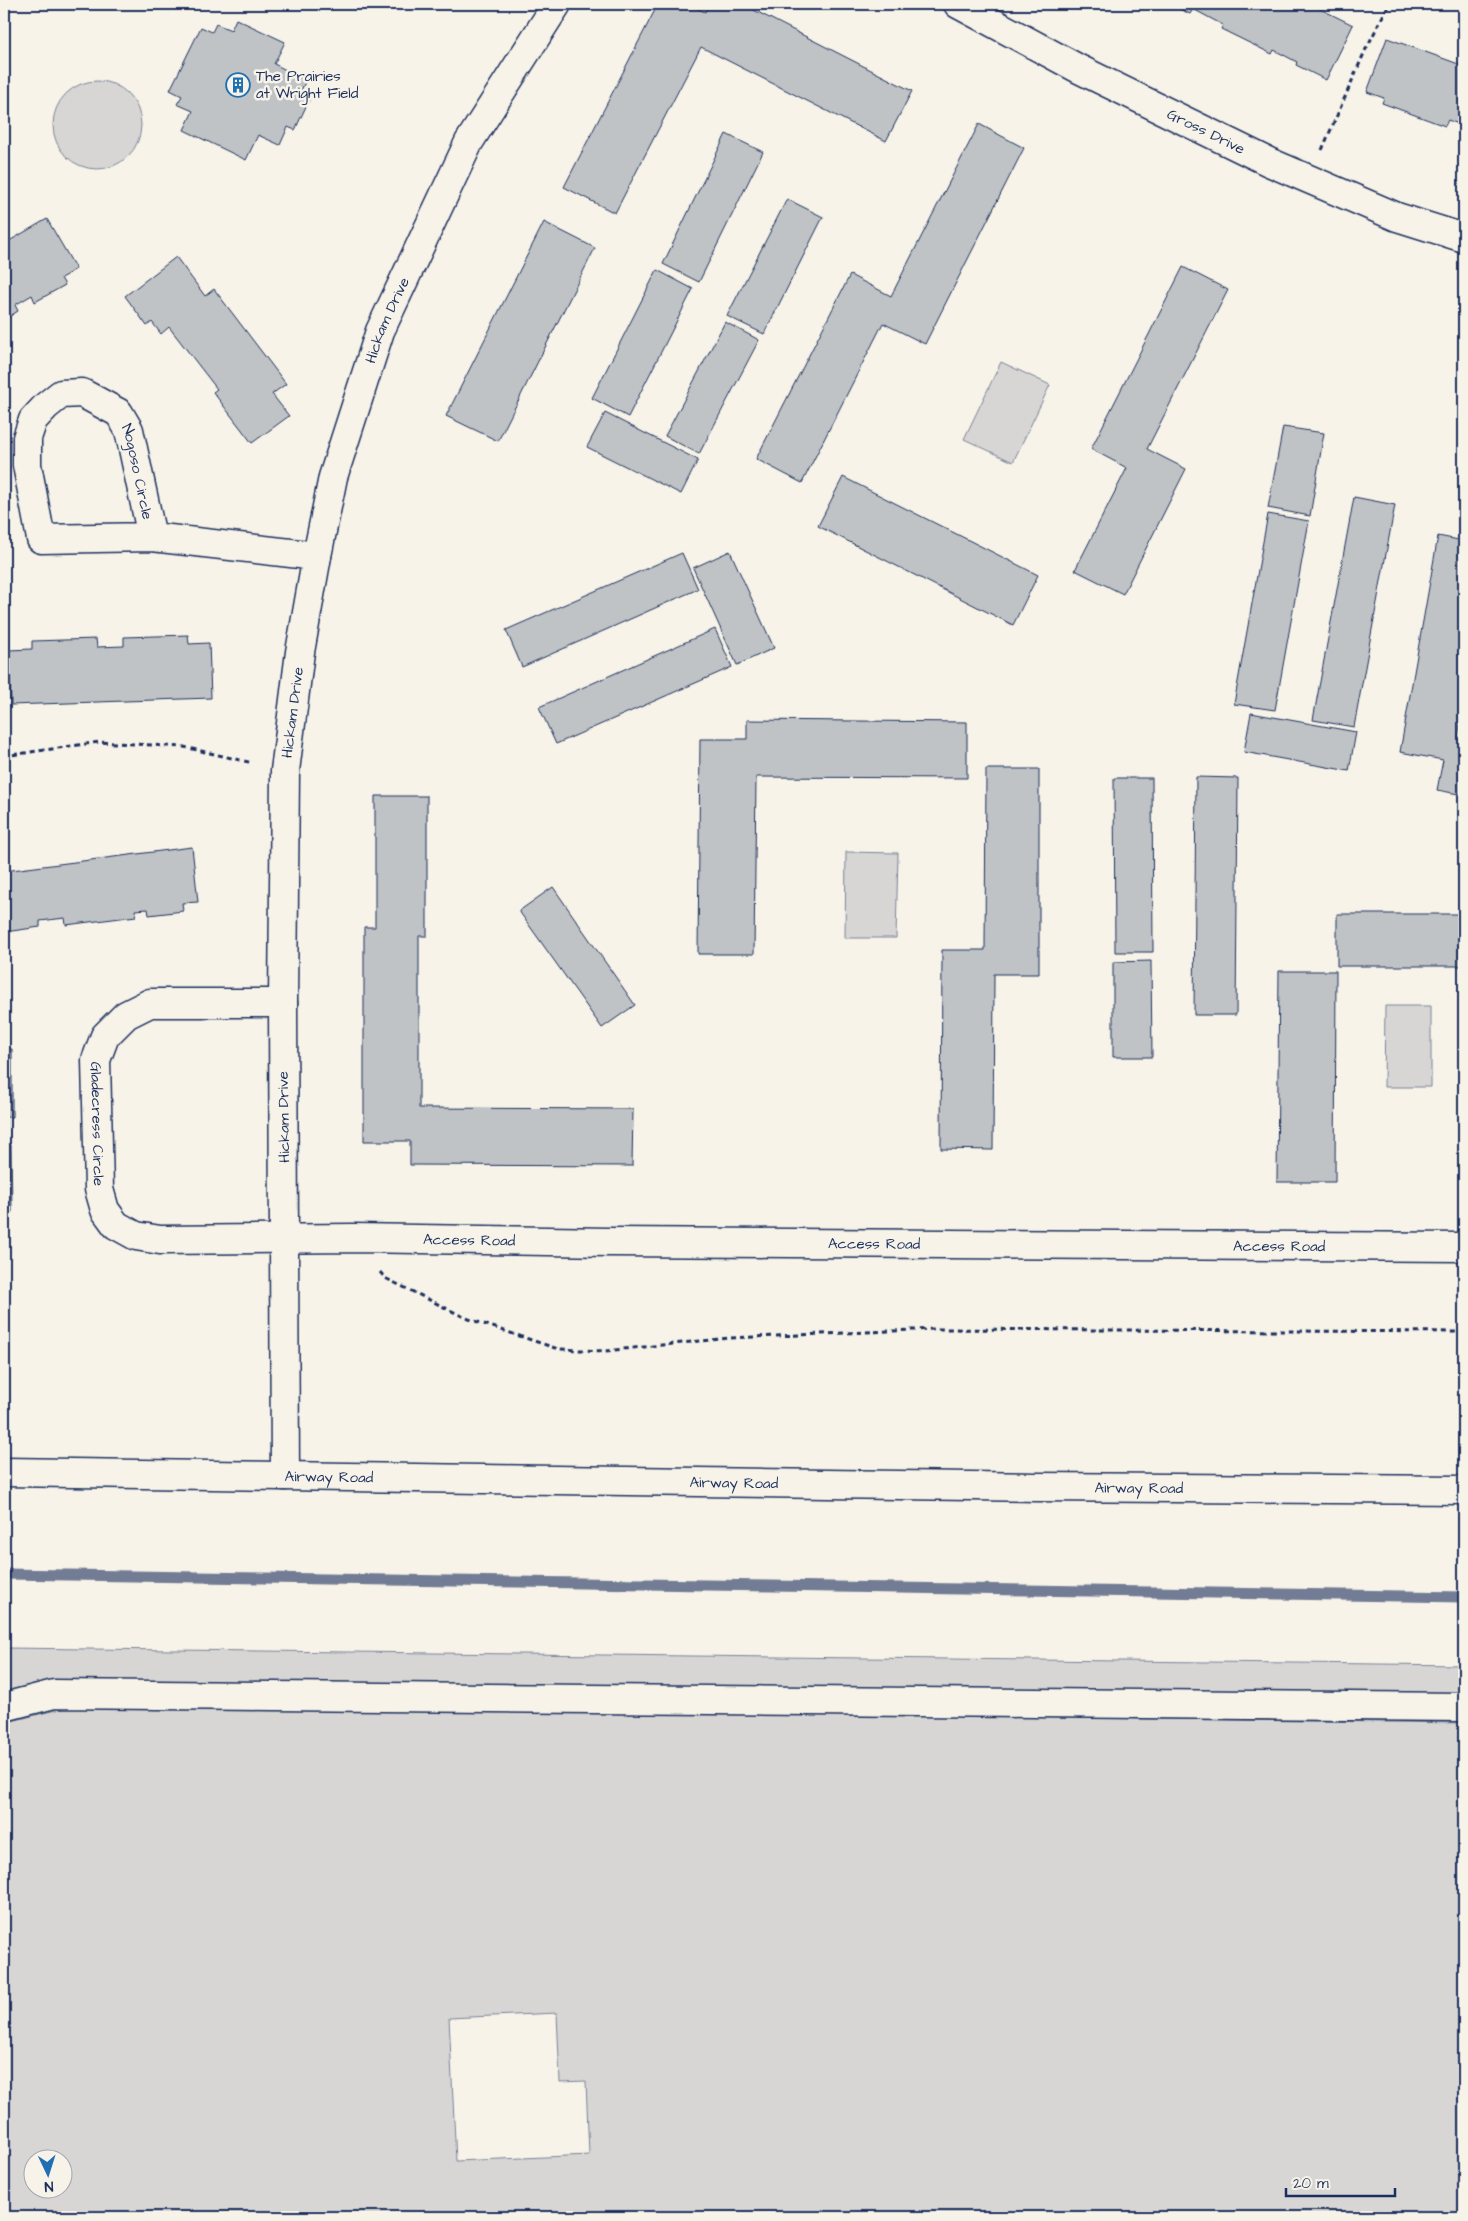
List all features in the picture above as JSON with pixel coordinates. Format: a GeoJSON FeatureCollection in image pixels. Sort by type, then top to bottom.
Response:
{"type":"FeatureCollection","features":[{"type":"Feature","properties":{"kind":"street","name":"Hickam Drive"},"geometry":{"type":"LineString","coordinates":[[285,1476],[283,1003],[285,771],[300,652],[317,556],[333,477],[380,331],[469,142],[557,4]]}},
{"type":"Feature","properties":{"kind":"street","name":"Gross Drive"},"geometry":{"type":"LineString","coordinates":[[958,4],[1079,70],[1309,180],[1397,216],[1464,238]]}},
{"type":"Feature","properties":{"kind":"street","name":"Nogoso Circle"},"geometry":{"type":"LineString","coordinates":[[152,537],[129,430],[119,413],[82,393],[61,394],[33,420],[27,438],[27,465],[41,540],[152,537],[317,556]]}},
{"type":"Feature","properties":{"kind":"street","name":"Gladecress Circle"},"geometry":{"type":"LineString","coordinates":[[283,1003],[150,1003],[126,1015],[105,1036],[96,1060],[99,1189],[105,1210],[116,1225],[136,1236],[160,1240],[285,1238]]}},
{"type":"Feature","properties":{"kind":"street","name":"Access Road"},"geometry":{"type":"LineString","coordinates":[[285,1238],[609,1242],[1464,1247]]}},
{"type":"Feature","properties":{"kind":"street","name":"Airway Road"},"geometry":{"type":"LineString","coordinates":[[4,1472],[1464,1490]]}},
{"type":"Feature","properties":{"kind":"street"},"geometry":{"type":"LineString","coordinates":[[4,1707],[54,1694],[1464,1707]]}},
{"type":"Feature","properties":{"kind":"path"},"geometry":{"type":"LineString","coordinates":[[1309,180],[1389,4]]}},
{"type":"Feature","properties":{"kind":"path"},"geometry":{"type":"LineString","coordinates":[[4,756],[99,742],[184,747],[285,771]]}},
{"type":"Feature","properties":{"kind":"path"},"geometry":{"type":"LineString","coordinates":[[353,1238],[385,1278],[466,1318],[558,1349],[605,1351],[730,1338],[936,1329],[1464,1332]]}},
{"type":"Feature","properties":{"kind":"shaded area"},"geometry":{"type":"Polygon","coordinates":[[[97,81],[114,84],[128,94],[138,108],[141,125],[138,142],[128,156],[114,166],[97,169],[80,166],[66,156],[56,142],[53,125],[56,108],[66,94],[80,84],[97,81]]]}},
{"type":"Feature","properties":{"kind":"shaded area"},"geometry":{"type":"Polygon","coordinates":[[[1001,362],[1050,385],[1013,462],[964,439],[1001,362]]]}},
{"type":"Feature","properties":{"kind":"shaded area"},"geometry":{"type":"Polygon","coordinates":[[[846,852],[898,853],[896,938],[845,938],[846,852]]]}},
{"type":"Feature","properties":{"kind":"shaded area"},"geometry":{"type":"Polygon","coordinates":[[[1385,1006],[1431,1006],[1431,1087],[1384,1087],[1385,1006]]]}},
{"type":"Feature","properties":{"kind":"shaded area"},"geometry":{"type":"Polygon","coordinates":[[[4,1648],[1464,1665],[1464,1698],[4,1696],[4,1648]]]}},
{"type":"Feature","properties":{"kind":"shaded area"},"geometry":{"type":"Polygon","coordinates":[[[76,1705],[1464,1723],[1464,2217],[4,2217],[4,1723],[76,1705]],[[557,2013],[449,2018],[456,2161],[589,2155],[586,2081],[560,2082],[557,2013]]]}},
{"type":"Feature","properties":{"kind":"building"},"geometry":{"type":"Polygon","coordinates":[[[658,4],[688,4],[705,12],[709,4],[742,4],[912,91],[886,141],[701,47],[615,213],[564,187],[658,4]]]}},
{"type":"Feature","properties":{"kind":"building"},"geometry":{"type":"Polygon","coordinates":[[[1169,4],[1310,4],[1353,25],[1326,80],[1296,65],[1297,62],[1274,50],[1272,54],[1221,29],[1223,25],[1193,9],[1190,14],[1169,4]]]}},
{"type":"Feature","properties":{"kind":"building","name":"The Prairies at Wright Field"},"geometry":{"type":"Polygon","coordinates":[[[236,19],[285,42],[274,64],[306,80],[299,95],[309,100],[295,130],[288,127],[280,145],[258,135],[246,160],[184,130],[193,111],[177,104],[182,96],[170,90],[201,27],[212,32],[216,24],[231,30],[236,19]]]}},
{"type":"Feature","properties":{"kind":"building"},"geometry":{"type":"Polygon","coordinates":[[[1387,38],[1464,66],[1464,126],[1448,120],[1445,126],[1382,103],[1384,98],[1367,92],[1387,38]]]}},
{"type":"Feature","properties":{"kind":"building"},"geometry":{"type":"Polygon","coordinates":[[[979,124],[1024,148],[925,344],[883,323],[802,483],[756,459],[850,275],[891,296],[979,124]]]}},
{"type":"Feature","properties":{"kind":"building"},"geometry":{"type":"Polygon","coordinates":[[[726,134],[763,152],[699,282],[663,264],[726,134]]]}},
{"type":"Feature","properties":{"kind":"building"},"geometry":{"type":"Polygon","coordinates":[[[787,199],[823,217],[764,334],[727,316],[787,199]]]}},
{"type":"Feature","properties":{"kind":"building"},"geometry":{"type":"Polygon","coordinates":[[[47,219],[76,269],[61,278],[65,285],[35,302],[32,295],[15,305],[18,311],[4,320],[4,244],[47,219]]]}},
{"type":"Feature","properties":{"kind":"building"},"geometry":{"type":"Polygon","coordinates":[[[544,222],[595,248],[498,441],[446,416],[544,222]]]}},
{"type":"Feature","properties":{"kind":"building"},"geometry":{"type":"Polygon","coordinates":[[[176,257],[205,296],[214,289],[286,384],[272,394],[289,416],[252,443],[213,392],[217,389],[169,327],[161,334],[152,322],[147,326],[125,296],[176,257]]]}},
{"type":"Feature","properties":{"kind":"building"},"geometry":{"type":"Polygon","coordinates":[[[1183,267],[1228,290],[1147,449],[1186,469],[1123,594],[1075,570],[1127,468],[1091,449],[1183,267]]]}},
{"type":"Feature","properties":{"kind":"building"},"geometry":{"type":"Polygon","coordinates":[[[657,270],[693,289],[628,417],[592,398],[657,270]]]}},
{"type":"Feature","properties":{"kind":"building"},"geometry":{"type":"Polygon","coordinates":[[[725,322],[759,340],[699,454],[665,436],[725,322]]]}},
{"type":"Feature","properties":{"kind":"building"},"geometry":{"type":"Polygon","coordinates":[[[605,413],[698,460],[681,494],[587,447],[605,413]]]}},
{"type":"Feature","properties":{"kind":"building"},"geometry":{"type":"Polygon","coordinates":[[[1283,427],[1324,433],[1310,516],[1268,508],[1283,427]]]}},
{"type":"Feature","properties":{"kind":"building"},"geometry":{"type":"Polygon","coordinates":[[[843,477],[1038,575],[1013,625],[818,526],[843,477]]]}},
{"type":"Feature","properties":{"kind":"building"},"geometry":{"type":"Polygon","coordinates":[[[1354,497],[1395,505],[1354,727],[1313,720],[1354,497]]]}},
{"type":"Feature","properties":{"kind":"building"},"geometry":{"type":"Polygon","coordinates":[[[1268,514],[1309,521],[1275,710],[1234,704],[1268,514]]]}},
{"type":"Feature","properties":{"kind":"building"},"geometry":{"type":"Polygon","coordinates":[[[1438,536],[1464,541],[1464,701],[1458,737],[1464,738],[1464,795],[1437,790],[1443,760],[1400,752],[1438,536]]]}},
{"type":"Feature","properties":{"kind":"building"},"geometry":{"type":"Polygon","coordinates":[[[730,551],[774,648],[737,665],[693,568],[730,551]]]}},
{"type":"Feature","properties":{"kind":"building"},"geometry":{"type":"Polygon","coordinates":[[[682,553],[698,589],[522,667],[506,630],[682,553]]]}},
{"type":"Feature","properties":{"kind":"building"},"geometry":{"type":"Polygon","coordinates":[[[715,629],[732,667],[556,744],[539,707],[715,629]]]}},
{"type":"Feature","properties":{"kind":"building"},"geometry":{"type":"Polygon","coordinates":[[[188,635],[189,644],[209,643],[211,698],[11,705],[9,650],[32,649],[32,641],[96,639],[97,647],[124,646],[124,637],[188,635]]]}},
{"type":"Feature","properties":{"kind":"building"},"geometry":{"type":"Polygon","coordinates":[[[1251,713],[1356,732],[1349,771],[1244,752],[1251,713]]]}},
{"type":"Feature","properties":{"kind":"building"},"geometry":{"type":"Polygon","coordinates":[[[747,720],[967,722],[967,778],[756,777],[754,954],[698,954],[700,739],[747,739],[747,720]]]}},
{"type":"Feature","properties":{"kind":"building"},"geometry":{"type":"Polygon","coordinates":[[[986,769],[1039,769],[1039,974],[994,974],[993,1150],[941,1149],[942,950],[985,950],[986,769]]]}},
{"type":"Feature","properties":{"kind":"building"},"geometry":{"type":"Polygon","coordinates":[[[1196,777],[1238,778],[1236,1015],[1194,1015],[1196,777]]]}},
{"type":"Feature","properties":{"kind":"building"},"geometry":{"type":"Polygon","coordinates":[[[1114,778],[1152,778],[1153,952],[1115,952],[1114,778]]]}},
{"type":"Feature","properties":{"kind":"building"},"geometry":{"type":"Polygon","coordinates":[[[375,796],[427,796],[427,936],[419,936],[419,1108],[633,1109],[632,1166],[410,1165],[410,1141],[364,1141],[364,927],[375,927],[375,796]]]}},
{"type":"Feature","properties":{"kind":"building"},"geometry":{"type":"Polygon","coordinates":[[[192,847],[198,902],[182,903],[183,911],[149,915],[148,909],[135,910],[136,916],[66,925],[65,918],[40,921],[40,927],[5,932],[4,871],[192,847]]]}},
{"type":"Feature","properties":{"kind":"building"},"geometry":{"type":"Polygon","coordinates":[[[553,887],[635,1005],[602,1028],[519,911],[553,887]]]}},
{"type":"Feature","properties":{"kind":"building"},"geometry":{"type":"Polygon","coordinates":[[[1337,914],[1464,914],[1464,966],[1337,966],[1337,914]]]}},
{"type":"Feature","properties":{"kind":"building"},"geometry":{"type":"Polygon","coordinates":[[[1151,961],[1152,1057],[1113,1057],[1113,962],[1151,961]]]}},
{"type":"Feature","properties":{"kind":"building"},"geometry":{"type":"Polygon","coordinates":[[[1279,971],[1336,971],[1335,1182],[1277,1182],[1279,971]]]}},
{"type":"Feature","properties":{"kind":"building"},"geometry":{"type":"Polygon","coordinates":[[[4,1037],[5,1049],[12,1049],[12,1117],[6,1117],[6,1145],[11,1145],[12,1212],[5,1213],[6,1227],[4,1227],[4,1037]]]}},
{"type":"Feature","properties":{"kind":"waterway"},"geometry":{"type":"LineString","coordinates":[[4,1574],[1464,1597]]}},
{"type":"Feature","properties":{"kind":"place","name":"The Prairies at Wright Field"},"geometry":{"type":"Point","coordinates":[238,85]}}]}
